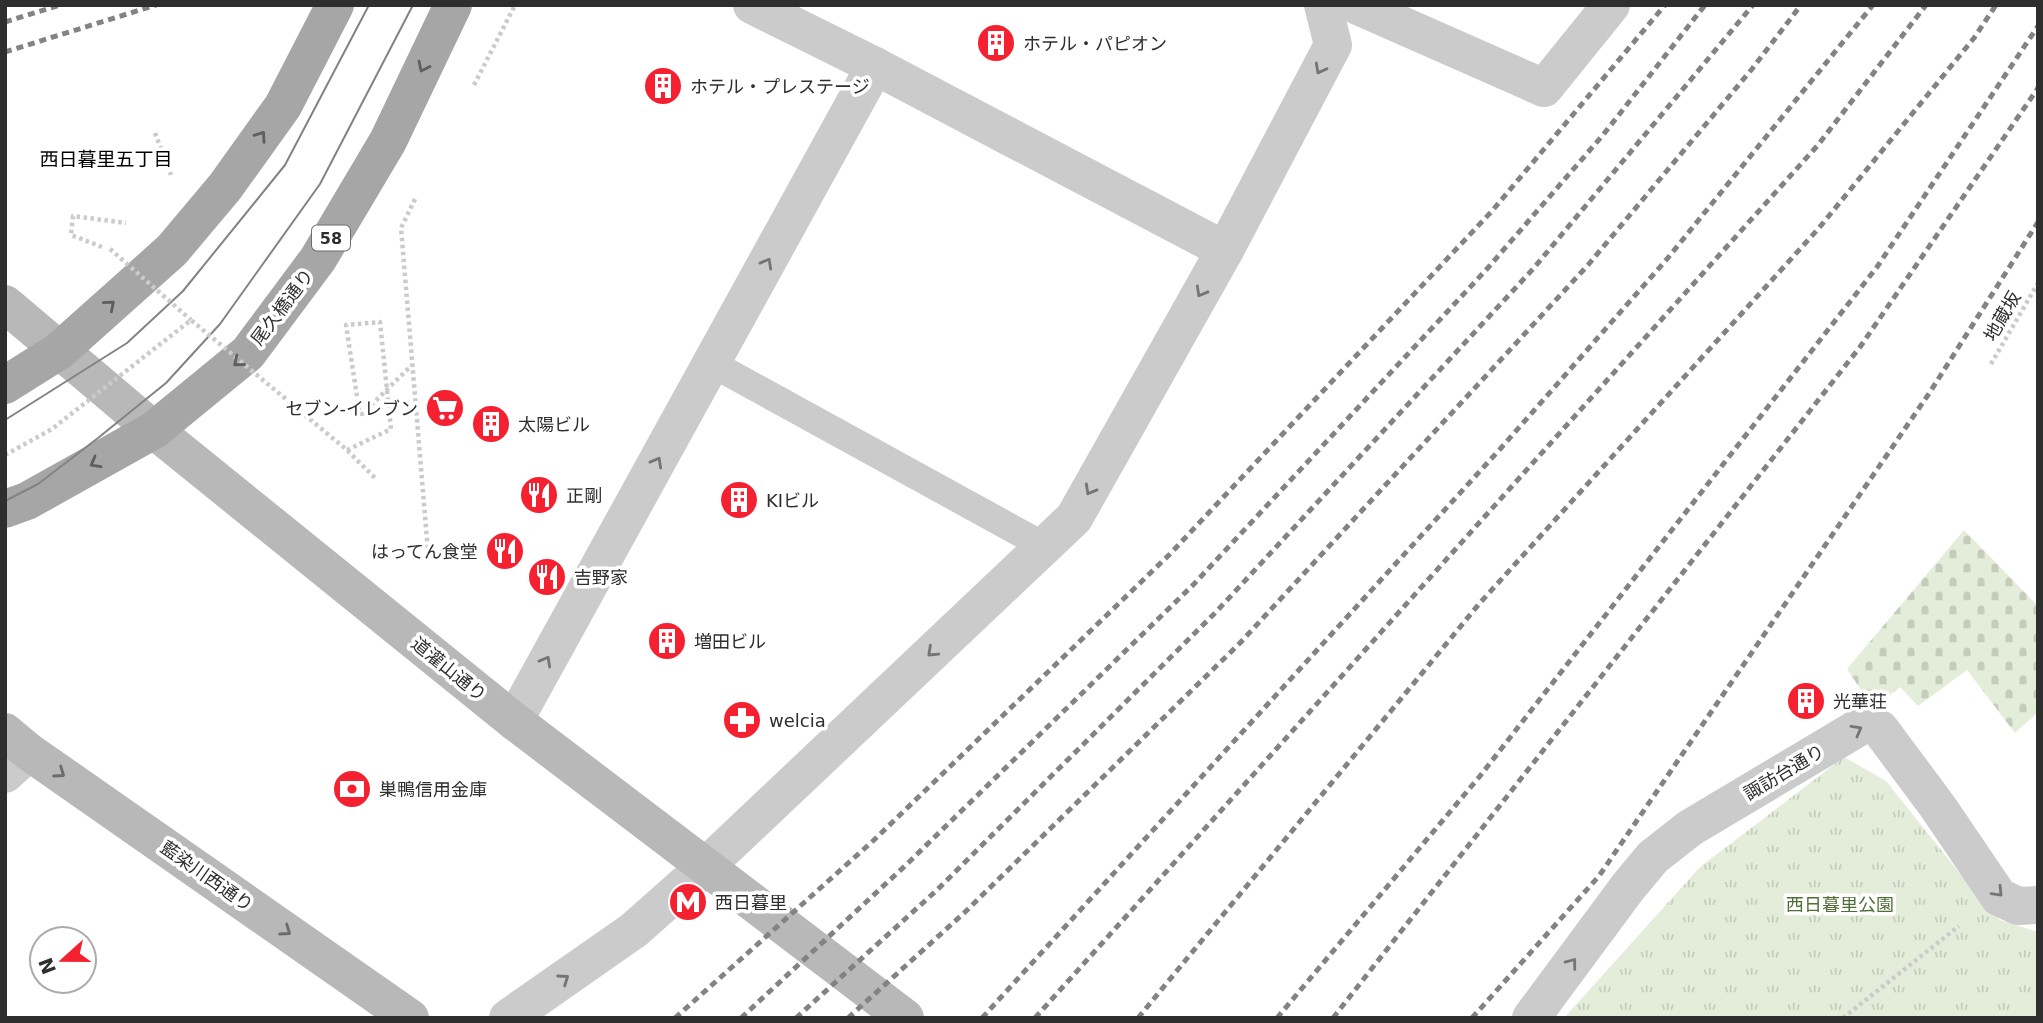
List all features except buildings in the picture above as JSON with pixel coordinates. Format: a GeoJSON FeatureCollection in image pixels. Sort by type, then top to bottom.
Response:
{"type":"FeatureCollection","features":[{"type":"Feature","properties":{"kind":"main road"},"geometry":{"type":"LineString","coordinates":[[5,385],[59,351],[167,256],[225,187],[283,106],[335,5]]}},
{"type":"Feature","properties":{"kind":"main road","name":"尾久橋通り"},"geometry":{"type":"LineString","coordinates":[[5,509],[27,501],[155,430],[248,354],[318,259],[388,141],[453,5]]}},
{"type":"Feature","properties":{"kind":"main road","name":"道灌山通り"},"geometry":{"type":"LineString","coordinates":[[5,304],[155,430],[514,721],[905,1018]]}},
{"type":"Feature","properties":{"kind":"main road","name":"藍染川西通り"},"geometry":{"type":"LineString","coordinates":[[13,752],[410,1018]]}},
{"type":"Feature","properties":{"kind":"street"},"geometry":{"type":"LineString","coordinates":[[752,5],[875,66],[1225,250]]}},
{"type":"Feature","properties":{"kind":"street"},"geometry":{"type":"LineString","coordinates":[[508,1018],[634,930],[705,867],[1074,518],[1225,250],[1333,45],[1324,5]]}},
{"type":"Feature","properties":{"kind":"street"},"geometry":{"type":"LineString","coordinates":[[1356,5],[1544,88],[1611,5]]}},
{"type":"Feature","properties":{"kind":"street"},"geometry":{"type":"LineString","coordinates":[[514,721],[875,66]]}},
{"type":"Feature","properties":{"kind":"street","name":"諏訪台通り"},"geometry":{"type":"LineString","coordinates":[[1531,1018],[1628,887],[1653,858],[1689,828],[1866,723],[1880,729],[1938,807],[1999,897]]}},
{"type":"Feature","properties":{"kind":"street"},"geometry":{"type":"LineString","coordinates":[[1999,897],[2018,906],[2038,905]]}},
{"type":"Feature","properties":{"kind":"lane"},"geometry":{"type":"LineString","coordinates":[[711,363],[1044,546]]}},
{"type":"Feature","properties":{"kind":"path"},"geometry":{"type":"LineString","coordinates":[[155,133],[172,178]]}},
{"type":"Feature","properties":{"kind":"path"},"geometry":{"type":"LineString","coordinates":[[132,224],[72,216],[71,235],[110,249],[347,450],[375,478]]}},
{"type":"Feature","properties":{"kind":"path"},"geometry":{"type":"LineString","coordinates":[[401,228],[428,552]]}},
{"type":"Feature","properties":{"kind":"path","name":"地蔵坂"},"geometry":{"type":"LineString","coordinates":[[1991,364],[2038,283]]}},
{"type":"Feature","properties":{"kind":"path"},"geometry":{"type":"LineString","coordinates":[[5,455],[52,429],[191,320]]}},
{"type":"Feature","properties":{"kind":"path"},"geometry":{"type":"LineString","coordinates":[[347,450],[391,429],[388,402],[387,389],[385,376],[380,322],[346,325],[360,415],[386,390],[395,382],[412,365]]}},
{"type":"Feature","properties":{"kind":"path"},"geometry":{"type":"LineString","coordinates":[[1843,1018],[1999,897]]}},
{"type":"Feature","properties":{"kind":"green space"},"geometry":{"type":"Polygon","coordinates":[[[1964,530],[2038,606],[2038,712],[2015,733],[1967,670],[1918,706],[1900,687],[1873,708],[1847,669],[1964,530]]]}},
{"type":"Feature","properties":{"kind":"green space","name":"西日暮里公園"},"geometry":{"type":"Polygon","coordinates":[[[1844,757],[1886,781],[2000,920],[2038,932],[2038,1018],[1564,1018],[1700,867],[1844,757]]]}},
{"type":"Feature","properties":{"kind":"tram line"},"geometry":{"type":"LineString","coordinates":[[5,420],[127,343],[183,291],[285,165],[369,5]]}},
{"type":"Feature","properties":{"kind":"tram line"},"geometry":{"type":"LineString","coordinates":[[5,501],[38,484],[166,383],[220,324],[320,184],[413,5]]}},
{"type":"Feature","properties":{"kind":"railway"},"geometry":{"type":"LineString","coordinates":[[5,22],[60,5]]}},
{"type":"Feature","properties":{"kind":"railway"},"geometry":{"type":"LineString","coordinates":[[5,52],[156,5]]}},
{"type":"Feature","properties":{"kind":"railway"},"geometry":{"type":"LineString","coordinates":[[675,1018],[874,840],[1170,554],[1492,211],[1665,5]]}},
{"type":"Feature","properties":{"kind":"railway"},"geometry":{"type":"LineString","coordinates":[[741,1018],[906,865],[1194,584],[1486,270],[1603,135],[1705,5]]}},
{"type":"Feature","properties":{"kind":"railway"},"geometry":{"type":"LineString","coordinates":[[796,1018],[937,890],[1216,612],[1533,269],[1753,5]]}},
{"type":"Feature","properties":{"kind":"railway"},"geometry":{"type":"LineString","coordinates":[[848,1018],[964,913],[1240,643],[1588,265],[1752,69],[1801,5]]}},
{"type":"Feature","properties":{"kind":"railway"},"geometry":{"type":"LineString","coordinates":[[982,1018],[1501,448],[1667,259],[1873,5]]}},
{"type":"Feature","properties":{"kind":"railway"},"geometry":{"type":"LineString","coordinates":[[1035,1018],[1818,145],[1926,5]]}},
{"type":"Feature","properties":{"kind":"railway"},"geometry":{"type":"LineString","coordinates":[[1138,1018],[1479,604],[1819,228],[1974,38],[1996,5]]}},
{"type":"Feature","properties":{"kind":"railway"},"geometry":{"type":"LineString","coordinates":[[1277,1018],[1480,776],[1877,267],[2038,26]]}},
{"type":"Feature","properties":{"kind":"railway"},"geometry":{"type":"LineString","coordinates":[[1333,1018],[1860,347],[2038,88]]}},
{"type":"Feature","properties":{"kind":"railway"},"geometry":{"type":"LineString","coordinates":[[1472,1018],[1599,876],[1930,392],[2038,222]]}},
{"type":"Feature","properties":{"kind":"place","name":"ホテル・パピオン"},"geometry":{"type":"Point","coordinates":[996,43]}},
{"type":"Feature","properties":{"kind":"place","name":"ホテル・プレステージ"},"geometry":{"type":"Point","coordinates":[663,86]}},
{"type":"Feature","properties":{"kind":"place","name":"セブン-イレブン"},"geometry":{"type":"Point","coordinates":[445,408]}},
{"type":"Feature","properties":{"kind":"place","name":"太陽ビル"},"geometry":{"type":"Point","coordinates":[491,424]}},
{"type":"Feature","properties":{"kind":"place","name":"正剛"},"geometry":{"type":"Point","coordinates":[539,495]}},
{"type":"Feature","properties":{"kind":"place","name":"KIビル"},"geometry":{"type":"Point","coordinates":[739,500]}},
{"type":"Feature","properties":{"kind":"place","name":"はってん食堂"},"geometry":{"type":"Point","coordinates":[505,551]}},
{"type":"Feature","properties":{"kind":"place","name":"吉野家"},"geometry":{"type":"Point","coordinates":[547,577]}},
{"type":"Feature","properties":{"kind":"place","name":"増田ビル"},"geometry":{"type":"Point","coordinates":[667,641]}},
{"type":"Feature","properties":{"kind":"place","name":"光華荘"},"geometry":{"type":"Point","coordinates":[1806,701]}},
{"type":"Feature","properties":{"kind":"place","name":"welcia"},"geometry":{"type":"Point","coordinates":[742,720]}},
{"type":"Feature","properties":{"kind":"place","name":"巣鴨信用金庫"},"geometry":{"type":"Point","coordinates":[352,789]}},
{"type":"Feature","properties":{"kind":"place","name":"西日暮里"},"geometry":{"type":"Point","coordinates":[688,902]}},
{"type":"Feature","properties":{"kind":"district","name":"西日暮里五丁目"},"geometry":{"type":"Point","coordinates":[106,159]}}]}
